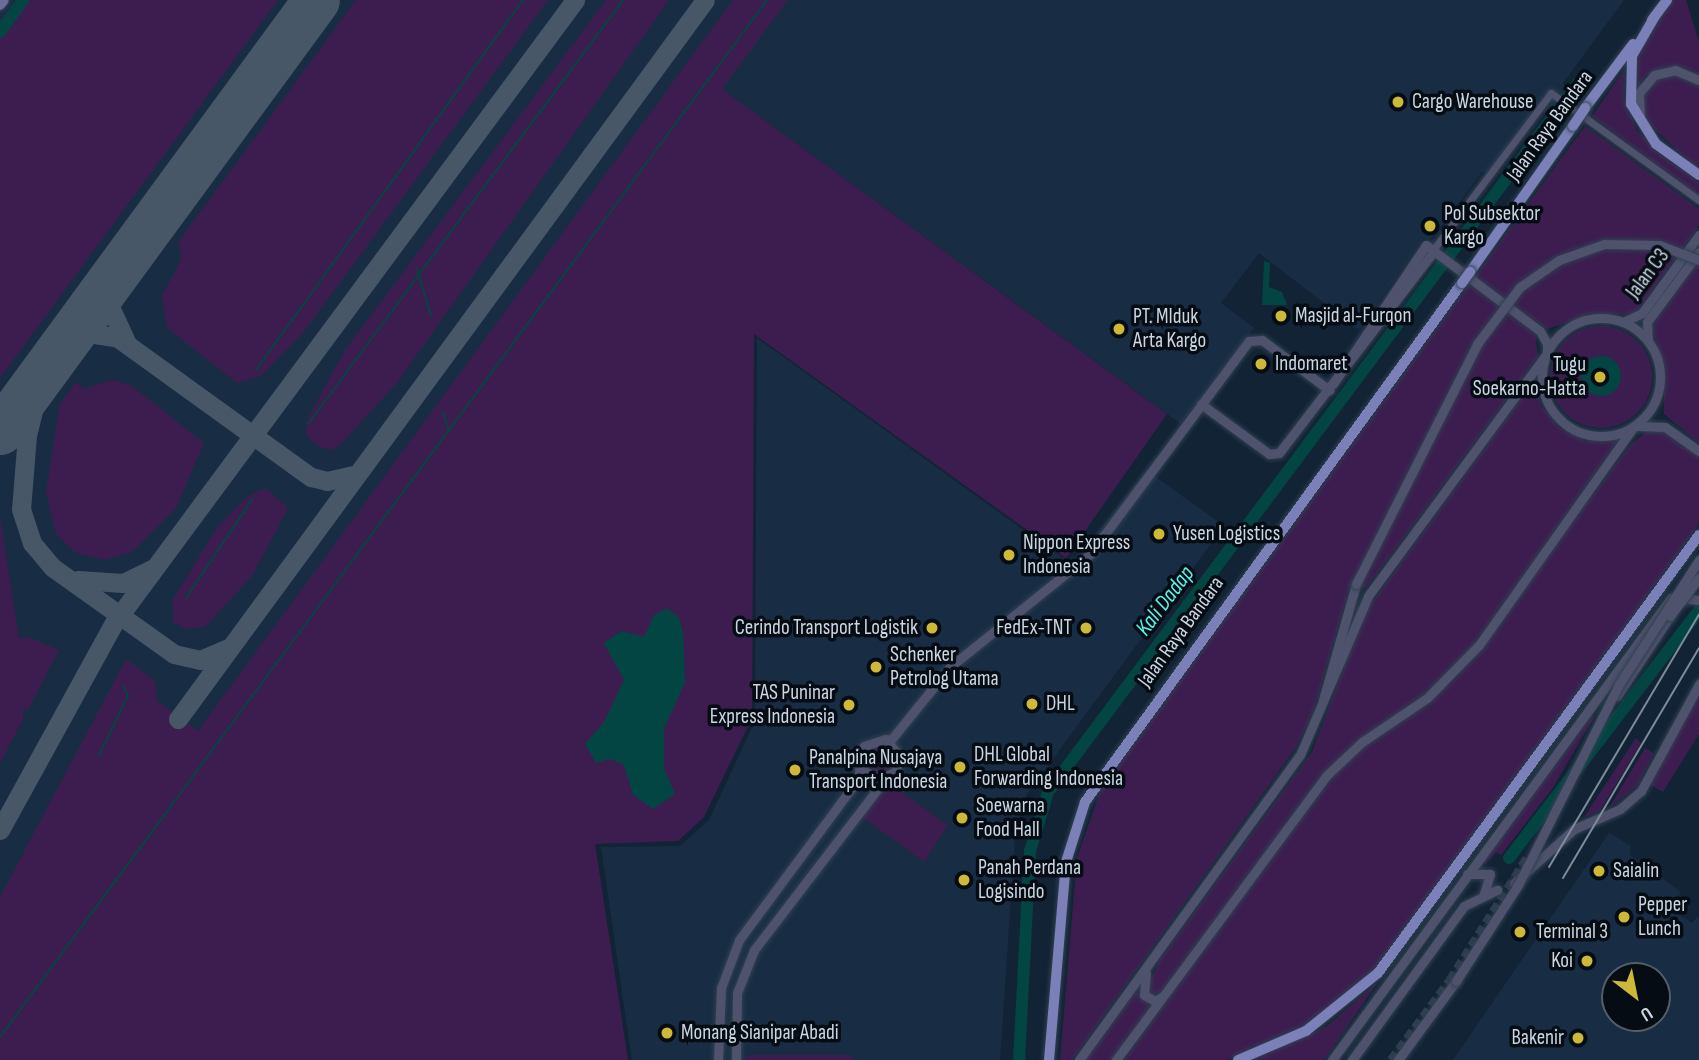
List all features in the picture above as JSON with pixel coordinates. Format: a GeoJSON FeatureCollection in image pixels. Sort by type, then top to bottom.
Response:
{"type":"FeatureCollection","features":[{"type":"Feature","properties":{"kind":"main road"},"geometry":{"type":"LineString","coordinates":[[0,5],[4,0]]}},
{"type":"Feature","properties":{"kind":"main road","name":"Jalan Raya Bandara"},"geometry":{"type":"LineString","coordinates":[[1048,1060],[1066,862],[1090,793],[1667,0]]}},
{"type":"Feature","properties":{"kind":"main road"},"geometry":{"type":"LineString","coordinates":[[1655,16],[1632,56],[1629,88],[1643,128],[1699,175]]}},
{"type":"Feature","properties":{"kind":"main road"},"geometry":{"type":"LineString","coordinates":[[1238,1060],[1314,1027],[1378,972],[1699,535]]}},
{"type":"Feature","properties":{"kind":"street"},"geometry":{"type":"LineString","coordinates":[[1672,154],[1642,120],[1639,93],[1649,79],[1665,71],[1699,80]]}},
{"type":"Feature","properties":{"kind":"street"},"geometry":{"type":"LineString","coordinates":[[1201,404],[1272,455],[1283,449],[1551,93],[1699,200]]}},
{"type":"Feature","properties":{"kind":"street","name":"Jalan C3"},"geometry":{"type":"LineString","coordinates":[[1617,321],[1639,316],[1699,235]]}},
{"type":"Feature","properties":{"kind":"street"},"geometry":{"type":"LineString","coordinates":[[1319,719],[1356,584],[1477,344],[1520,287],[1559,260],[1604,244],[1659,245],[1699,260]]}},
{"type":"Feature","properties":{"kind":"street"},"geometry":{"type":"LineString","coordinates":[[1116,1060],[1327,775],[1362,742],[1427,698],[1479,645],[1655,400],[1660,373],[1649,343],[1617,321],[1591,319],[1563,332],[1540,331],[1433,251]]}},
{"type":"Feature","properties":{"kind":"street","name":"Jalan C3"},"geometry":{"type":"LineString","coordinates":[[1649,343],[1647,322],[1699,251]]}},
{"type":"Feature","properties":{"kind":"street"},"geometry":{"type":"LineString","coordinates":[[1540,331],[1547,353],[1545,393],[1561,420],[1578,431],[1601,435],[1634,426],[1665,427],[1699,451]]}},
{"type":"Feature","properties":{"kind":"street"},"geometry":{"type":"LineString","coordinates":[[1079,1060],[1256,819],[1319,719],[1368,596],[1563,332]]}},
{"type":"Feature","properties":{"kind":"street"},"geometry":{"type":"LineString","coordinates":[[718,1060],[718,1014],[727,964],[753,919],[856,782],[867,743],[890,741],[950,667],[1090,554],[1201,404],[1255,338],[1331,387]]}},
{"type":"Feature","properties":{"kind":"street"},"geometry":{"type":"LineString","coordinates":[[1655,400],[1665,427]]}},
{"type":"Feature","properties":{"kind":"street"},"geometry":{"type":"LineString","coordinates":[[1332,1060],[1665,604],[1699,562]]}},
{"type":"Feature","properties":{"kind":"street"},"geometry":{"type":"LineString","coordinates":[[1398,1060],[1507,904],[1618,686],[1699,562]]}},
{"type":"Feature","properties":{"kind":"street"},"geometry":{"type":"LineString","coordinates":[[1528,856],[1591,733],[1699,578]]}},
{"type":"Feature","properties":{"kind":"street"},"geometry":{"type":"LineString","coordinates":[[1665,604],[1694,598]]}},
{"type":"Feature","properties":{"kind":"street"},"geometry":{"type":"LineString","coordinates":[[1514,883],[1574,829],[1635,798],[1699,684]]}},
{"type":"Feature","properties":{"kind":"street"},"geometry":{"type":"LineString","coordinates":[[736,1060],[734,1013],[743,971],[767,929],[900,761],[890,741]]}},
{"type":"Feature","properties":{"kind":"street"},"geometry":{"type":"LineString","coordinates":[[860,762],[870,776],[887,777]]}},
{"type":"Feature","properties":{"kind":"street"},"geometry":{"type":"LineString","coordinates":[[1466,875],[1490,874],[1484,894]]}},
{"type":"Feature","properties":{"kind":"street"},"geometry":{"type":"LineString","coordinates":[[1352,1060],[1465,906],[1484,894],[1497,890]]}},
{"type":"Feature","properties":{"kind":"street"},"geometry":{"type":"LineString","coordinates":[[753,919],[767,929]]}},
{"type":"Feature","properties":{"kind":"street"},"geometry":{"type":"LineString","coordinates":[[1155,956],[1142,992],[1155,1001],[1166,993]]}},
{"type":"Feature","properties":{"kind":"street"},"geometry":{"type":"LineString","coordinates":[[727,964],[743,971]]}},
{"type":"Feature","properties":{"kind":"street"},"geometry":{"type":"LineString","coordinates":[[718,1048],[735,1048]]}},
{"type":"Feature","properties":{"kind":"shaded area"},"geometry":{"type":"Polygon","coordinates":[[[9,0],[1624,0],[1563,83],[1579,102],[1567,118],[1554,109],[1538,114],[1491,178],[1482,172],[1432,238],[1423,238],[1359,330],[1259,253],[1221,303],[1254,328],[1181,424],[722,89],[465,432],[0,956],[0,11],[9,0]]]}},
{"type":"Feature","properties":{"kind":"shaded area"},"geometry":{"type":"Polygon","coordinates":[[[16,0],[278,0],[0,378],[0,20],[16,0]]]}},
{"type":"Feature","properties":{"kind":"shaded area"},"geometry":{"type":"Polygon","coordinates":[[[356,0],[548,0],[303,333],[261,376],[237,383],[167,328],[162,296],[181,260],[179,241],[356,0]]]}},
{"type":"Feature","properties":{"kind":"shaded area"},"geometry":{"type":"Polygon","coordinates":[[[606,0],[669,0],[396,384],[341,444],[332,450],[319,447],[307,436],[306,422],[345,350],[606,0]]]}},
{"type":"Feature","properties":{"kind":"shaded area"},"geometry":{"type":"Polygon","coordinates":[[[733,0],[788,0],[722,89],[1167,414],[1066,558],[754,334],[752,718],[704,817],[678,841],[595,844],[628,1060],[0,1060],[0,897],[126,659],[155,681],[157,701],[198,731],[733,0]]]}},
{"type":"Feature","properties":{"kind":"shaded area"},"geometry":{"type":"Polygon","coordinates":[[[1672,0],[1686,0],[1699,42],[1699,76],[1665,67],[1645,76],[1636,93],[1632,68],[1643,40],[1672,0]]]}},
{"type":"Feature","properties":{"kind":"shaded area"},"geometry":{"type":"Polygon","coordinates":[[[1625,69],[1624,97],[1637,131],[1699,183],[1699,196],[1592,116],[1625,69]]]}},
{"type":"Feature","properties":{"kind":"shaded area"},"geometry":{"type":"Polygon","coordinates":[[[1673,73],[1699,84],[1699,171],[1642,117],[1642,91],[1651,80],[1673,73]]]}},
{"type":"Feature","properties":{"kind":"shaded area"},"geometry":{"type":"Polygon","coordinates":[[[1585,126],[1699,209],[1699,226],[1635,314],[1589,315],[1547,329],[1474,278],[1585,126]]]}},
{"type":"Feature","properties":{"kind":"shaded area"},"geometry":{"type":"Polygon","coordinates":[[[1264,261],[1270,263],[1269,287],[1282,292],[1287,305],[1262,305],[1264,261]]]}},
{"type":"Feature","properties":{"kind":"shaded area"},"geometry":{"type":"Polygon","coordinates":[[[1699,261],[1699,443],[1664,414],[1664,364],[1651,327],[1699,261]]]}},
{"type":"Feature","properties":{"kind":"shaded area"},"geometry":{"type":"Polygon","coordinates":[[[1470,283],[1535,332],[1538,357],[1366,588],[1351,583],[1313,713],[1296,747],[1072,1060],[1060,1060],[1077,858],[1101,789],[1470,283]]]}},
{"type":"Feature","properties":{"kind":"shaded area"},"geometry":{"type":"Polygon","coordinates":[[[1601,326],[1620,330],[1637,341],[1648,358],[1652,377],[1648,396],[1637,413],[1620,424],[1601,428],[1582,424],[1565,413],[1554,396],[1550,377],[1554,358],[1565,341],[1582,330],[1601,326]]]}},
{"type":"Feature","properties":{"kind":"shaded area"},"geometry":{"type":"Polygon","coordinates":[[[757,338],[1072,565],[1146,470],[1224,526],[1027,794],[1016,823],[1000,1060],[632,1060],[601,847],[680,846],[709,820],[755,721],[757,338]]]}},
{"type":"Feature","properties":{"kind":"shaded area"},"geometry":{"type":"Polygon","coordinates":[[[1601,356],[1615,362],[1621,376],[1615,390],[1601,396],[1587,390],[1581,376],[1587,362],[1601,356]]]}},
{"type":"Feature","properties":{"kind":"shaded area"},"geometry":{"type":"Polygon","coordinates":[[[1536,378],[1540,404],[1558,427],[1586,441],[1619,439],[1471,649],[1430,690],[1350,747],[1163,991],[1152,995],[1149,984],[1160,959],[1312,752],[1365,612],[1536,378]]]}},
{"type":"Feature","properties":{"kind":"shaded area"},"geometry":{"type":"Polygon","coordinates":[[[113,380],[132,386],[204,443],[176,508],[132,552],[105,560],[76,553],[56,534],[46,492],[60,404],[76,382],[84,389],[113,380]]]}},
{"type":"Feature","properties":{"kind":"shaded area"},"geometry":{"type":"Polygon","coordinates":[[[1663,430],[1699,453],[1699,524],[1370,975],[1313,1023],[1226,1060],[1124,1060],[1327,782],[1351,756],[1455,679],[1631,444],[1646,432],[1663,430]]]}},
{"type":"Feature","properties":{"kind":"shaded area"},"geometry":{"type":"Polygon","coordinates":[[[266,488],[288,508],[252,576],[205,627],[185,629],[173,622],[173,599],[217,528],[248,496],[266,488]]]}},
{"type":"Feature","properties":{"kind":"shaded area"},"geometry":{"type":"Polygon","coordinates":[[[0,516],[19,639],[29,637],[59,650],[28,710],[23,708],[23,719],[0,763],[0,516]]]}},
{"type":"Feature","properties":{"kind":"shaded area"},"geometry":{"type":"Polygon","coordinates":[[[667,608],[679,618],[683,632],[685,682],[664,729],[664,768],[675,794],[653,809],[633,795],[624,765],[610,759],[596,763],[585,744],[604,722],[624,680],[604,643],[621,631],[644,637],[654,615],[667,608]]]}},
{"type":"Feature","properties":{"kind":"shaded area"},"geometry":{"type":"Polygon","coordinates":[[[1699,688],[1699,734],[1663,792],[1649,784],[1699,688]]]}},
{"type":"Feature","properties":{"kind":"shaded area"},"geometry":{"type":"Polygon","coordinates":[[[1592,712],[1594,718],[1552,789],[1501,855],[1496,852],[1485,864],[1479,863],[1592,712]]]}},
{"type":"Feature","properties":{"kind":"shaded area"},"geometry":{"type":"Polygon","coordinates":[[[1636,738],[1641,743],[1600,811],[1584,817],[1636,738]]]}},
{"type":"Feature","properties":{"kind":"shaded area"},"geometry":{"type":"Polygon","coordinates":[[[880,745],[889,749],[893,758],[889,767],[880,771],[871,767],[867,758],[871,749],[880,745]]]}},
{"type":"Feature","properties":{"kind":"shaded area"},"geometry":{"type":"Polygon","coordinates":[[[1645,748],[1654,753],[1637,786],[1609,808],[1645,748]]]}},
{"type":"Feature","properties":{"kind":"shaded area"},"geometry":{"type":"Polygon","coordinates":[[[891,785],[948,825],[924,862],[857,813],[880,787],[891,785]]]}},
{"type":"Feature","properties":{"kind":"shaded area","name":"Terminal 3"},"geometry":{"type":"Polygon","coordinates":[[[1609,833],[1631,846],[1630,855],[1681,892],[1670,909],[1692,923],[1699,915],[1699,1060],[1453,1060],[1609,833]]]}},
{"type":"Feature","properties":{"kind":"shaded area"},"geometry":{"type":"Polygon","coordinates":[[[1378,982],[1324,1060],[1253,1060],[1326,1027],[1378,982]]]}},
{"type":"Feature","properties":{"kind":"shaded area"},"geometry":{"type":"Polygon","coordinates":[[[1137,990],[1151,1007],[1113,1060],[1086,1060],[1137,990]]]}},
{"type":"Feature","properties":{"kind":"shaded area"},"geometry":{"type":"Polygon","coordinates":[[[751,1055],[849,1055],[855,1060],[741,1060],[751,1055]]]}},
{"type":"Feature","properties":{"kind":"waterway","name":"Kali Dadap"},"geometry":{"type":"LineString","coordinates":[[0,32],[23,0]]}},
{"type":"Feature","properties":{"kind":"waterway"},"geometry":{"type":"LineString","coordinates":[[256,370],[523,0]]}},
{"type":"Feature","properties":{"kind":"waterway"},"geometry":{"type":"LineString","coordinates":[[308,424],[623,0]]}},
{"type":"Feature","properties":{"kind":"waterway"},"geometry":{"type":"LineString","coordinates":[[0,1037],[767,0]]}},
{"type":"Feature","properties":{"kind":"waterway","name":"Kali Dadap"},"geometry":{"type":"LineString","coordinates":[[1019,1060],[1030,851],[1048,792],[1578,83]]}},
{"type":"Feature","properties":{"kind":"waterway"},"geometry":{"type":"LineString","coordinates":[[417,269],[431,316]]}},
{"type":"Feature","properties":{"kind":"waterway"},"geometry":{"type":"LineString","coordinates":[[443,412],[449,431]]}},
{"type":"Feature","properties":{"kind":"waterway"},"geometry":{"type":"LineString","coordinates":[[186,598],[253,498]]}},
{"type":"Feature","properties":{"kind":"waterway","name":"Kali Dadap"},"geometry":{"type":"LineString","coordinates":[[1509,858],[1699,610]]}},
{"type":"Feature","properties":{"kind":"waterway"},"geometry":{"type":"LineString","coordinates":[[99,756],[128,695],[123,686]]}},
{"type":"Feature","properties":{"kind":"taxiway"},"geometry":{"type":"LineString","coordinates":[[0,830],[114,623],[575,0]]}},
{"type":"Feature","properties":{"kind":"taxiway"},"geometry":{"type":"LineString","coordinates":[[178,719],[705,0]]}},
{"type":"Feature","properties":{"kind":"taxiway"},"geometry":{"type":"LineString","coordinates":[[117,271],[110,307],[126,342]]}},
{"type":"Feature","properties":{"kind":"taxiway"},"geometry":{"type":"LineString","coordinates":[[60,349],[88,333],[118,338],[311,477],[327,481],[353,475]]}},
{"type":"Feature","properties":{"kind":"taxiway"},"geometry":{"type":"LineString","coordinates":[[58,352],[38,391],[27,435],[21,509],[32,543],[52,567],[174,654],[200,660],[228,648]]}},
{"type":"Feature","properties":{"kind":"taxiway"},"geometry":{"type":"LineString","coordinates":[[78,580],[123,583],[152,569]]}},
{"type":"Feature","properties":{"kind":"runway"},"geometry":{"type":"LineString","coordinates":[[0,431],[316,0]]}},
{"type":"Feature","properties":{"kind":"tunnel"},"geometry":{"type":"LineString","coordinates":[[1391,1060],[1450,980],[1528,856]]}},
{"type":"Feature","properties":{"kind":"tram line"},"geometry":{"type":"LineString","coordinates":[[1549,867],[1699,614]]}},
{"type":"Feature","properties":{"kind":"tram line"},"geometry":{"type":"LineString","coordinates":[[1563,878],[1699,648]]}},
{"type":"Feature","properties":{"kind":"place","name":"Cargo Warehouse"},"geometry":{"type":"Point","coordinates":[1398,102]}},
{"type":"Feature","properties":{"kind":"place","name":"Pol Subsektor Kargo"},"geometry":{"type":"Point","coordinates":[1430,226]}},
{"type":"Feature","properties":{"kind":"place","name":"Masjid al-Furqon"},"geometry":{"type":"Point","coordinates":[1281,316]}},
{"type":"Feature","properties":{"kind":"place","name":"PT. MIduk Arta Kargo"},"geometry":{"type":"Point","coordinates":[1119,329]}},
{"type":"Feature","properties":{"kind":"place","name":"Indomaret"},"geometry":{"type":"Point","coordinates":[1261,364]}},
{"type":"Feature","properties":{"kind":"place","name":"Tugu Soekarno-Hatta"},"geometry":{"type":"Point","coordinates":[1600,377]}},
{"type":"Feature","properties":{"kind":"place","name":"Yusen Logistics"},"geometry":{"type":"Point","coordinates":[1159,534]}},
{"type":"Feature","properties":{"kind":"place","name":"Nippon Express Indonesia"},"geometry":{"type":"Point","coordinates":[1009,555]}},
{"type":"Feature","properties":{"kind":"place","name":"Cerindo Transport Logistik"},"geometry":{"type":"Point","coordinates":[932,628]}},
{"type":"Feature","properties":{"kind":"place","name":"FedEx-TNT"},"geometry":{"type":"Point","coordinates":[1086,628]}},
{"type":"Feature","properties":{"kind":"place","name":"Schenker Petrolog Utama"},"geometry":{"type":"Point","coordinates":[876,667]}},
{"type":"Feature","properties":{"kind":"place","name":"DHL"},"geometry":{"type":"Point","coordinates":[1032,704]}},
{"type":"Feature","properties":{"kind":"place","name":"TAS Puninar Express Indonesia"},"geometry":{"type":"Point","coordinates":[849,705]}},
{"type":"Feature","properties":{"kind":"place","name":"DHL Global Forwarding Indonesia"},"geometry":{"type":"Point","coordinates":[960,767]}},
{"type":"Feature","properties":{"kind":"place","name":"Panalpina Nusajaya Transport Indonesia"},"geometry":{"type":"Point","coordinates":[795,770]}},
{"type":"Feature","properties":{"kind":"place","name":"Soewarna Food Hall"},"geometry":{"type":"Point","coordinates":[962,818]}},
{"type":"Feature","properties":{"kind":"place","name":"Saialin"},"geometry":{"type":"Point","coordinates":[1599,871]}},
{"type":"Feature","properties":{"kind":"place","name":"Panah Perdana Logisindo"},"geometry":{"type":"Point","coordinates":[964,880]}},
{"type":"Feature","properties":{"kind":"place","name":"Pepper Lunch"},"geometry":{"type":"Point","coordinates":[1624,917]}},
{"type":"Feature","properties":{"kind":"place","name":"Terminal 3"},"geometry":{"type":"Point","coordinates":[1520,932]}},
{"type":"Feature","properties":{"kind":"place","name":"Koi"},"geometry":{"type":"Point","coordinates":[1587,961]}},
{"type":"Feature","properties":{"kind":"place","name":"Monang Sianipar Abadi"},"geometry":{"type":"Point","coordinates":[667,1033]}},
{"type":"Feature","properties":{"kind":"place","name":"Bakenir"},"geometry":{"type":"Point","coordinates":[1578,1038]}}]}
